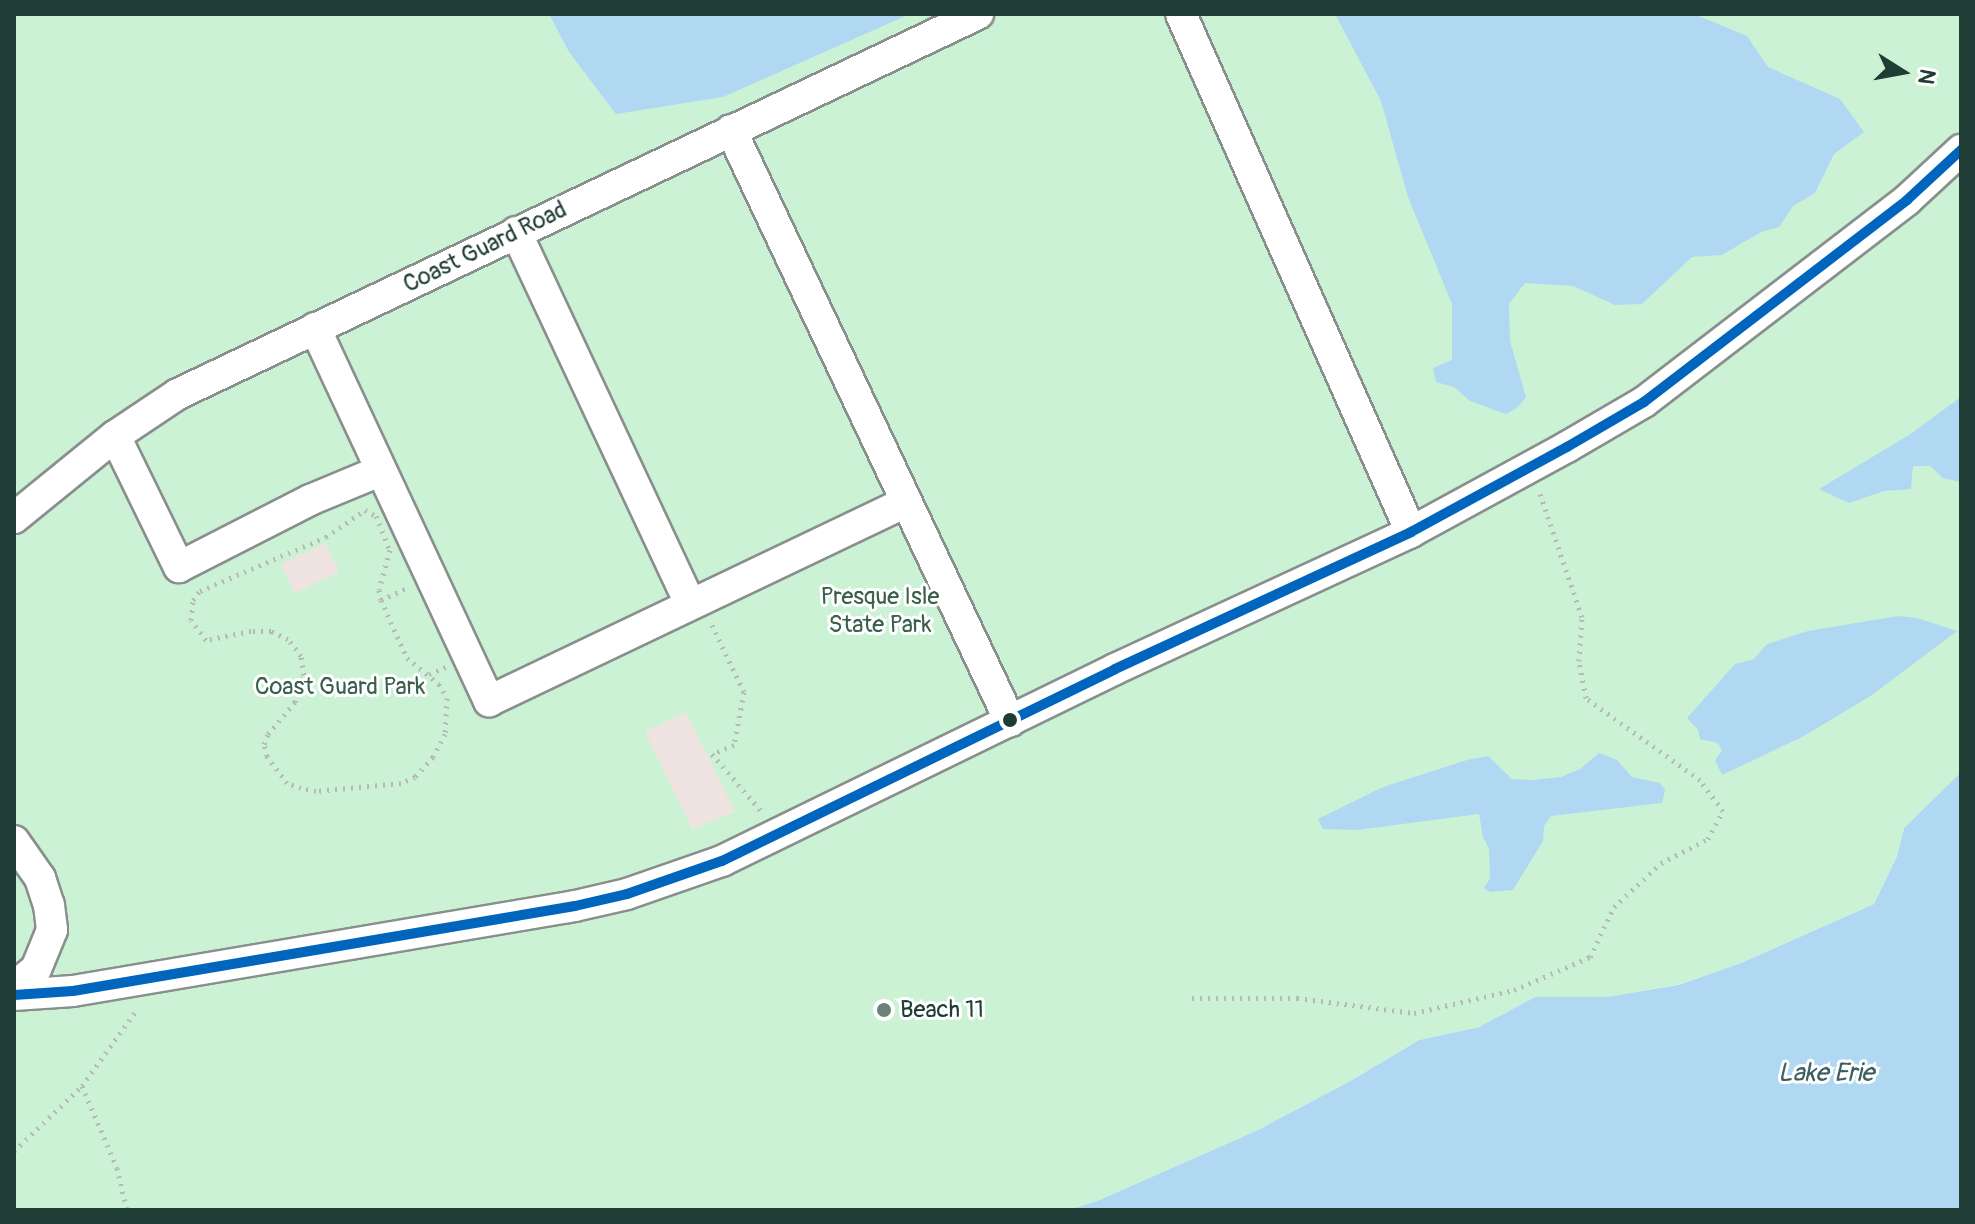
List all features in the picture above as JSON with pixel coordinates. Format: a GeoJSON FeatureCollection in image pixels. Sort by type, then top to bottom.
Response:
{"type":"FeatureCollection","features":[{"type":"Feature","properties":{"kind":"street","name":"Coast Guard Road"},"geometry":{"type":"LineString","coordinates":[[14,518],[115,436],[178,394],[978,14]]}},
{"type":"Feature","properties":{"kind":"street"},"geometry":{"type":"LineString","coordinates":[[1181,14],[1411,532]]}},
{"type":"Feature","properties":{"kind":"street"},"geometry":{"type":"LineString","coordinates":[[731,130],[904,503],[1010,721]]}},
{"type":"Feature","properties":{"kind":"street"},"geometry":{"type":"LineString","coordinates":[[14,995],[73,991],[575,906],[666,881],[781,834],[1010,721],[1411,532],[1531,468],[1644,402],[1907,200],[1961,150]]}},
{"type":"Feature","properties":{"kind":"street"},"geometry":{"type":"LineString","coordinates":[[516,232],[695,601]]}},
{"type":"Feature","properties":{"kind":"street"},"geometry":{"type":"LineString","coordinates":[[315,328],[489,701],[904,503]]}},
{"type":"Feature","properties":{"kind":"street"},"geometry":{"type":"LineString","coordinates":[[115,436],[179,567],[310,500],[380,471]]}},
{"type":"Feature","properties":{"kind":"street"},"geometry":{"type":"LineString","coordinates":[[14,841],[40,878],[49,905],[52,930],[36,969],[14,987]]}},
{"type":"Feature","properties":{"kind":"path"},"geometry":{"type":"LineString","coordinates":[[1192,998],[1297,998],[1414,1013],[1514,990],[1590,957],[1614,907],[1661,863],[1708,839],[1723,811],[1700,780],[1586,698],[1579,661],[1582,617],[1531,468]]}},
{"type":"Feature","properties":{"kind":"path"},"geometry":{"type":"LineString","coordinates":[[365,510],[376,516],[390,550],[379,590],[381,600],[407,658],[429,674],[447,698],[445,734],[433,757],[415,777],[401,783],[316,791],[287,783],[267,756],[264,744],[268,734],[295,702],[304,675],[301,656],[288,639],[271,631],[251,631],[206,640],[191,620],[193,600],[200,591],[326,537],[365,510]]}},
{"type":"Feature","properties":{"kind":"path"},"geometry":{"type":"LineString","coordinates":[[381,600],[410,587]]}},
{"type":"Feature","properties":{"kind":"path"},"geometry":{"type":"LineString","coordinates":[[695,601],[744,692],[734,745],[712,754],[781,834]]}},
{"type":"Feature","properties":{"kind":"path"},"geometry":{"type":"LineString","coordinates":[[14,1151],[82,1086],[162,974]]}},
{"type":"Feature","properties":{"kind":"path"},"geometry":{"type":"LineString","coordinates":[[82,1086],[117,1168],[127,1210]]}},
{"type":"Feature","properties":{"kind":"green space","name":"Presque Isle State Park"},"geometry":{"type":"Polygon","coordinates":[[[14,14],[1961,14],[1961,772],[1904,828],[1897,856],[1874,904],[1741,963],[1677,985],[1606,997],[1535,997],[1479,1027],[1419,1040],[1258,1130],[1097,1201],[1068,1210],[14,1210],[14,14]]]}},
{"type":"Feature","properties":{"kind":"water"},"geometry":{"type":"Polygon","coordinates":[[[549,14],[910,14],[723,97],[616,114],[569,52],[549,14]]]}},
{"type":"Feature","properties":{"kind":"water"},"geometry":{"type":"Polygon","coordinates":[[[1335,14],[1694,14],[1747,36],[1768,67],[1840,99],[1864,132],[1834,154],[1815,193],[1793,206],[1779,227],[1761,232],[1722,255],[1692,257],[1642,304],[1615,305],[1573,286],[1525,283],[1509,304],[1510,341],[1526,397],[1517,408],[1506,414],[1470,401],[1454,387],[1436,382],[1433,368],[1452,360],[1452,304],[1408,197],[1381,101],[1335,14]]]}},
{"type":"Feature","properties":{"kind":"water"},"geometry":{"type":"Polygon","coordinates":[[[1961,397],[1961,482],[1943,478],[1930,466],[1913,466],[1911,489],[1884,491],[1849,503],[1819,489],[1909,435],[1961,397]]]}},
{"type":"Feature","properties":{"kind":"water"},"geometry":{"type":"Polygon","coordinates":[[[1898,616],[1917,618],[1957,631],[1872,695],[1804,736],[1722,775],[1715,760],[1722,751],[1718,743],[1700,739],[1698,730],[1687,718],[1735,664],[1754,659],[1767,644],[1808,631],[1898,616]]]}},
{"type":"Feature","properties":{"kind":"water"},"geometry":{"type":"Polygon","coordinates":[[[1599,753],[1617,760],[1632,777],[1660,783],[1665,790],[1662,803],[1551,816],[1544,826],[1543,841],[1513,890],[1490,892],[1484,888],[1490,878],[1489,849],[1483,837],[1479,814],[1357,830],[1323,829],[1318,819],[1383,787],[1467,760],[1488,756],[1512,779],[1532,780],[1561,777],[1580,769],[1599,753]]]}},
{"type":"Feature","properties":{"kind":"water","name":"Lake Erie"},"geometry":{"type":"Polygon","coordinates":[[[1961,772],[1961,1210],[1068,1210],[1097,1201],[1258,1130],[1419,1040],[1479,1027],[1535,997],[1606,997],[1678,985],[1741,963],[1874,904],[1897,856],[1904,828],[1961,772]]]}},
{"type":"Feature","properties":{"kind":"building"},"geometry":{"type":"Polygon","coordinates":[[[326,543],[339,572],[295,593],[281,564],[326,543]]]}},
{"type":"Feature","properties":{"kind":"building"},"geometry":{"type":"Polygon","coordinates":[[[686,712],[735,812],[692,829],[645,732],[686,712]]]}},
{"type":"Feature","properties":{"kind":"transit line"},"geometry":{"type":"LineString","coordinates":[[14,995],[73,991],[575,906],[627,894],[722,861],[1115,669],[1411,532],[1567,447],[1644,402],[1907,200],[1961,150]]}},
{"type":"Feature","properties":{"kind":"place","name":"Beach 11"},"geometry":{"type":"Point","coordinates":[884,1010]}},
{"type":"Feature","properties":{"kind":"park label","name":"Coast Guard Park"},"geometry":{"type":"Point","coordinates":[340,687]}}]}
